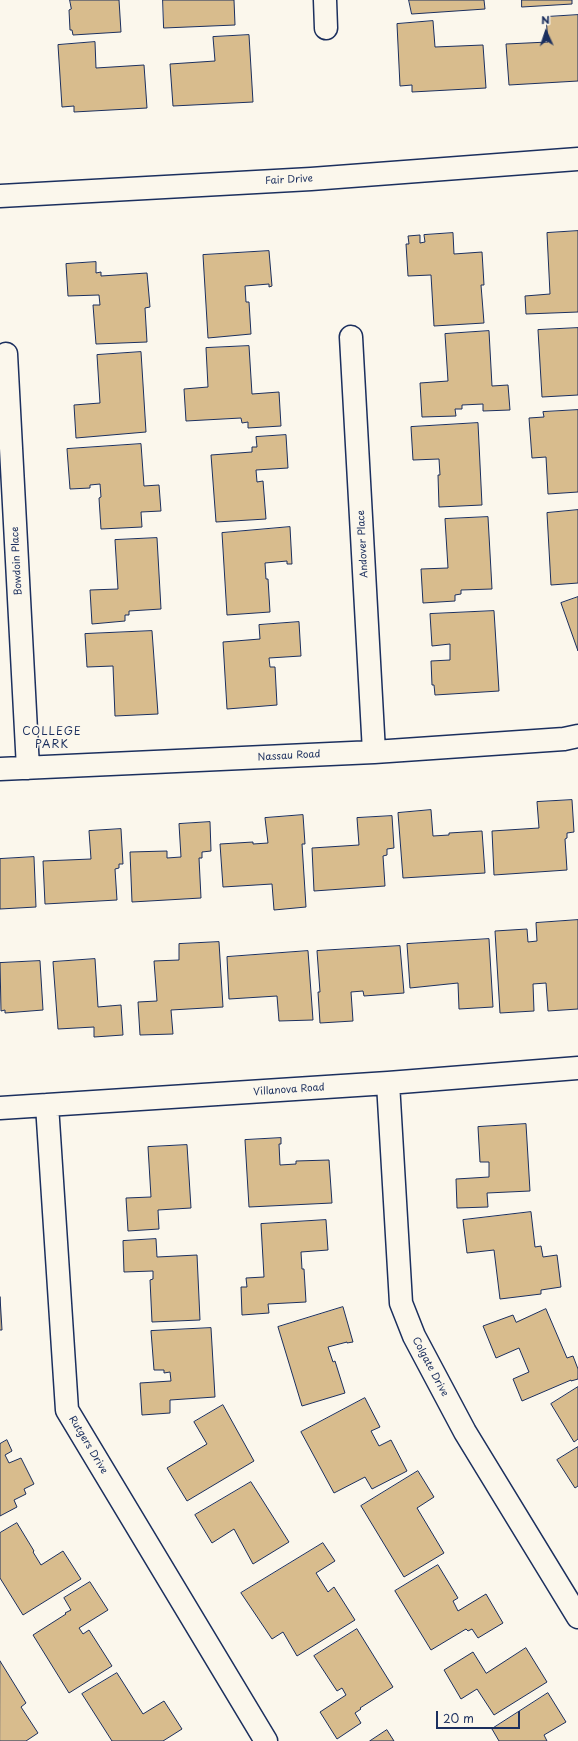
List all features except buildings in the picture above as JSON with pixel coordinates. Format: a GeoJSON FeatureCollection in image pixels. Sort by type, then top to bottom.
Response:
{"type":"FeatureCollection","features":[{"type":"Feature","properties":{"kind":"street"},"geometry":{"type":"LineString","coordinates":[[325,0],[326,28]]}},
{"type":"Feature","properties":{"kind":"street","name":"Fair Drive"},"geometry":{"type":"LineString","coordinates":[[0,196],[311,179],[578,160]]}},
{"type":"Feature","properties":{"kind":"street","name":"Andover Place"},"geometry":{"type":"LineString","coordinates":[[351,337],[374,752]]}},
{"type":"Feature","properties":{"kind":"street","name":"Bowdoin Place"},"geometry":{"type":"LineString","coordinates":[[6,354],[28,768]]}},
{"type":"Feature","properties":{"kind":"street","name":"Nassau Road"},"geometry":{"type":"LineString","coordinates":[[0,769],[374,752],[564,739],[578,736]]}},
{"type":"Feature","properties":{"kind":"street","name":"Villanova Road"},"geometry":{"type":"LineString","coordinates":[[0,1108],[388,1083],[578,1068]]}},
{"type":"Feature","properties":{"kind":"street","name":"Colgate Drive"},"geometry":{"type":"LineString","coordinates":[[388,1083],[401,1304],[414,1336],[465,1432],[578,1617]]}},
{"type":"Feature","properties":{"kind":"street","name":"Rutgers Drive"},"geometry":{"type":"LineString","coordinates":[[47,1105],[67,1410],[266,1741]]}},
{"type":"Feature","properties":{"kind":"district","name":"COLLEGE PARK"},"geometry":{"type":"Point","coordinates":[52,738]}}]}
